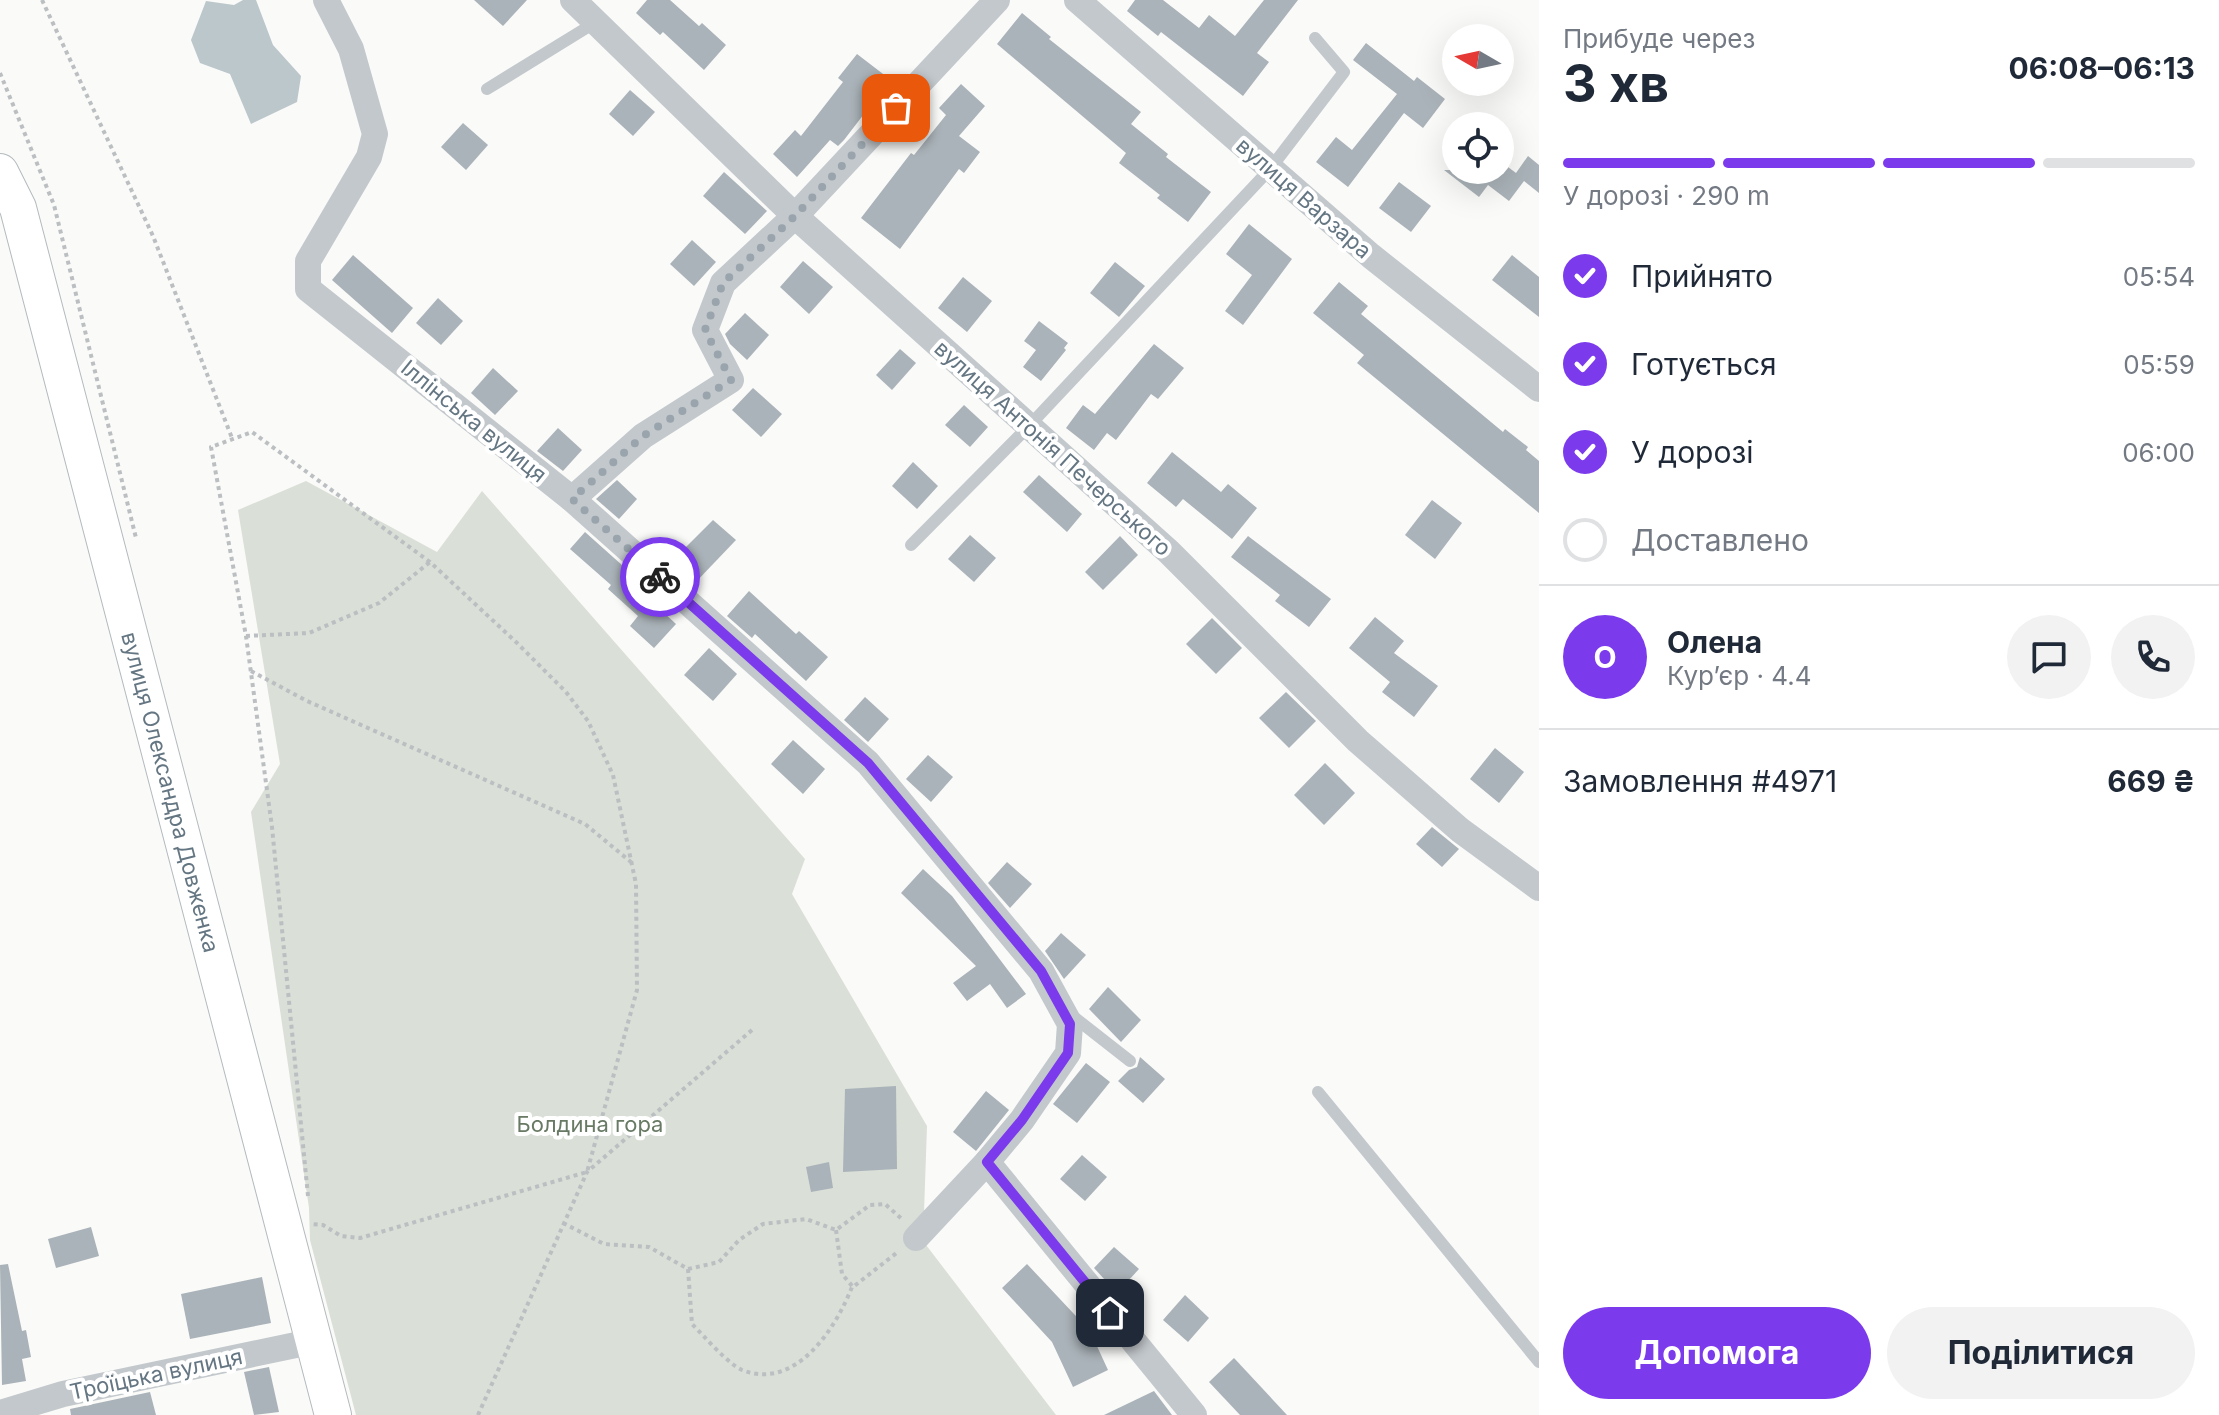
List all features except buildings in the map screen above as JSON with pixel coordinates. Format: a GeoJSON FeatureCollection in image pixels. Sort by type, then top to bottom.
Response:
{"type":"FeatureCollection","features":[{"type":"Feature","properties":{"kind":"main road","name":"вулиця Олександра Довженка"},"geometry":{"type":"LineString","coordinates":[[0,172],[18,208],[333,1415]]}},
{"type":"Feature","properties":{"kind":"street","name":"Іллінська вулиця"},"geometry":{"type":"LineString","coordinates":[[326,0],[351,49],[375,134],[369,157],[308,261],[308,289],[572,499],[868,763],[1041,971],[1070,1024],[1068,1053],[1022,1120],[916,1238]]}},
{"type":"Feature","properties":{"kind":"street","name":"вулиця Антонія Печерського"},"geometry":{"type":"LineString","coordinates":[[573,0],[795,216],[1169,552],[1358,741],[1460,830],[1539,888]]}},
{"type":"Feature","properties":{"kind":"street"},"geometry":{"type":"LineString","coordinates":[[572,499],[643,436],[731,380],[705,330],[723,283],[795,216],[997,0]]}},
{"type":"Feature","properties":{"kind":"street","name":"вулиця Варзара"},"geometry":{"type":"LineString","coordinates":[[1077,0],[1371,256],[1539,389]]}},
{"type":"Feature","properties":{"kind":"street"},"geometry":{"type":"LineString","coordinates":[[987,1162],[1194,1415]]}},
{"type":"Feature","properties":{"kind":"street","name":"Троїцька вулиця"},"geometry":{"type":"LineString","coordinates":[[0,1413],[63,1394],[315,1341]]}},
{"type":"Feature","properties":{"kind":"lane"},"geometry":{"type":"LineString","coordinates":[[487,89],[596,22]]}},
{"type":"Feature","properties":{"kind":"lane"},"geometry":{"type":"LineString","coordinates":[[911,545],[1029,426],[1270,169],[1344,72],[1315,38]]}},
{"type":"Feature","properties":{"kind":"lane"},"geometry":{"type":"LineString","coordinates":[[1061,1007],[1130,1061]]}},
{"type":"Feature","properties":{"kind":"lane"},"geometry":{"type":"LineString","coordinates":[[1318,1092],[1539,1362]]}},
{"type":"Feature","properties":{"kind":"path"},"geometry":{"type":"LineString","coordinates":[[42,0],[153,236],[232,438]]}},
{"type":"Feature","properties":{"kind":"path"},"geometry":{"type":"LineString","coordinates":[[309,1209],[272,827],[246,636],[211,447],[252,432],[430,562],[536,662],[566,692],[588,721],[613,775],[636,884],[637,990],[587,1172],[478,1415]]}},
{"type":"Feature","properties":{"kind":"path"},"geometry":{"type":"LineString","coordinates":[[246,636],[309,633],[379,603],[430,562]]}},
{"type":"Feature","properties":{"kind":"path"},"geometry":{"type":"LineString","coordinates":[[251,671],[307,701],[585,824],[633,863]]}},
{"type":"Feature","properties":{"kind":"path"},"geometry":{"type":"LineString","coordinates":[[305,1223],[323,1225],[341,1236],[360,1238],[587,1172],[752,1030]]}},
{"type":"Feature","properties":{"kind":"path"},"geometry":{"type":"LineString","coordinates":[[836,1230],[870,1205],[885,1204]]}},
{"type":"Feature","properties":{"kind":"path"},"geometry":{"type":"LineString","coordinates":[[563,1223],[604,1244],[649,1247],[688,1269],[719,1262],[739,1240],[763,1224],[806,1219],[836,1230]]}},
{"type":"Feature","properties":{"kind":"path"},"geometry":{"type":"LineString","coordinates":[[836,1230],[842,1274],[853,1287]]}},
{"type":"Feature","properties":{"kind":"path"},"geometry":{"type":"LineString","coordinates":[[688,1269],[692,1324],[740,1369],[771,1375],[808,1357],[845,1306],[853,1287],[916,1238]]}},
{"type":"Feature","properties":{"kind":"green space","name":"Болдина гора"},"geometry":{"type":"Polygon","coordinates":[[[306,481],[437,552],[482,491],[805,859],[792,894],[927,1126],[923,1241],[1056,1415],[356,1415],[310,1240],[309,1208],[251,812],[280,764],[238,510],[306,481]]]}},
{"type":"Feature","properties":{"kind":"shaded area"},"geometry":{"type":"Polygon","coordinates":[[[243,0],[256,0],[273,45],[301,76],[297,102],[251,124],[230,74],[200,63],[191,40],[206,1],[234,5],[243,0]]]}},
{"type":"Feature","properties":{"kind":"way so far"},"geometry":{"type":"LineString","coordinates":[[660,577],[572,499],[643,436],[731,380],[705,330],[723,283],[795,216],[896,108]]}},
{"type":"Feature","properties":{"kind":"route"},"geometry":{"type":"LineString","coordinates":[[660,577],[868,763],[1041,971],[1070,1024],[1068,1053],[1022,1120],[987,1162],[1110,1313]]}}]}
